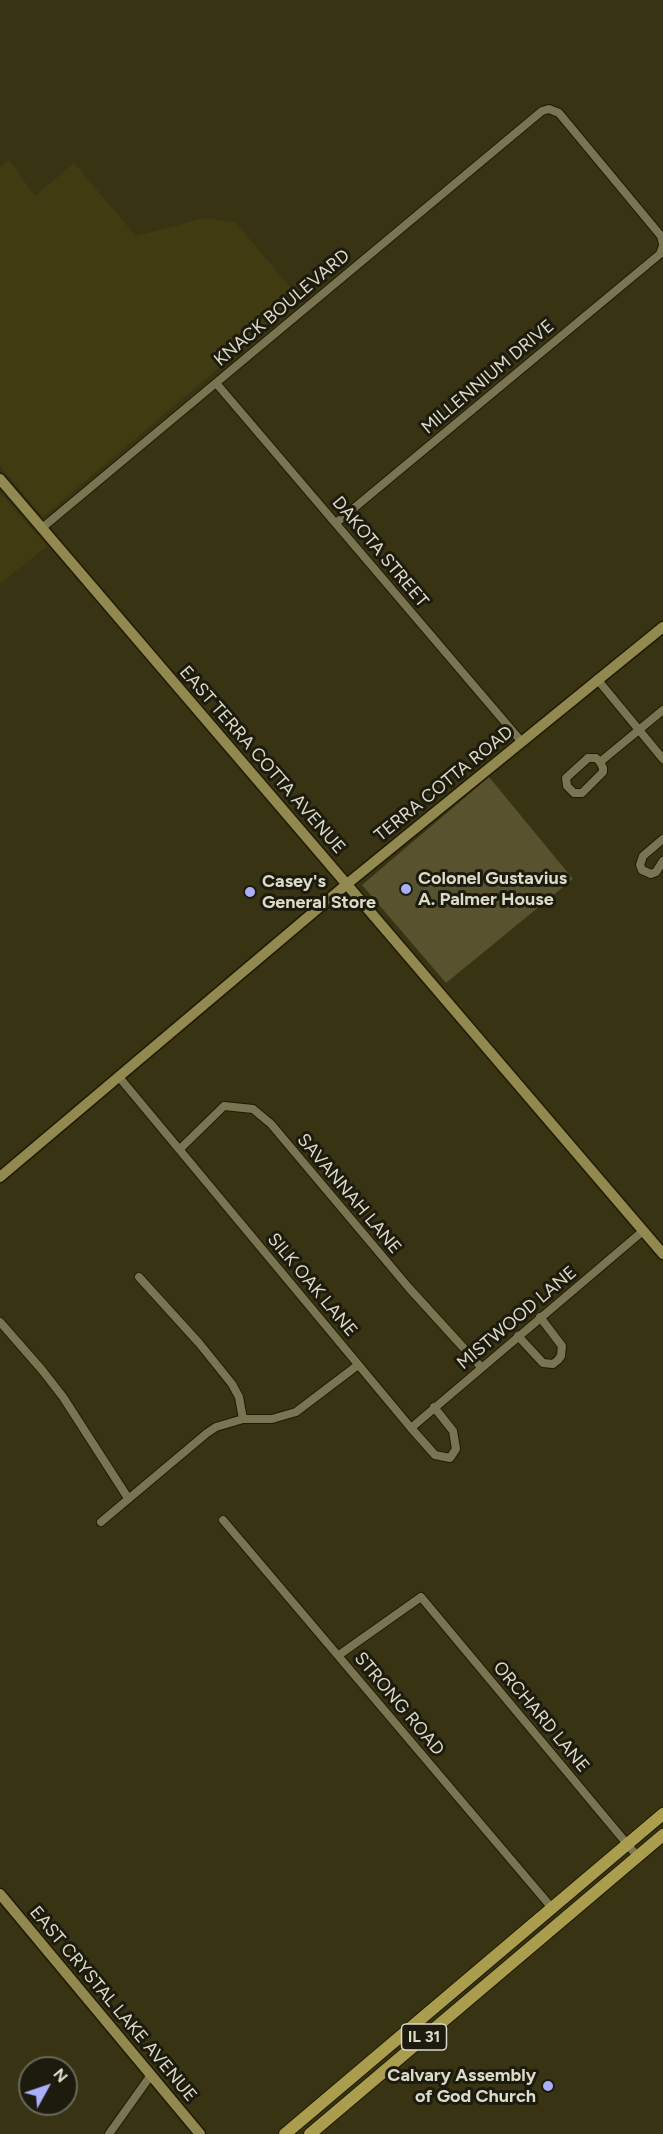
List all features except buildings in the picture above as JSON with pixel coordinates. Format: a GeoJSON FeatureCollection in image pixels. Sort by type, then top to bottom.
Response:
{"type":"FeatureCollection","features":[{"type":"Feature","properties":{"kind":"main road","name":"IL 31"},"geometry":{"type":"LineString","coordinates":[[285,2134],[663,1814]]}},
{"type":"Feature","properties":{"kind":"main road","name":"IL 31"},"geometry":{"type":"LineString","coordinates":[[310,2134],[663,1835]]}},
{"type":"Feature","properties":{"kind":"street","name":"KNACK BOULEVARD"},"geometry":{"type":"LineString","coordinates":[[42,528],[542,111],[549,109],[560,114],[661,236],[662,248]]}},
{"type":"Feature","properties":{"kind":"street","name":"MILLENNIUM DRIVE"},"geometry":{"type":"LineString","coordinates":[[336,523],[662,248]]}},
{"type":"Feature","properties":{"kind":"street","name":"DAKOTA STREET"},"geometry":{"type":"LineString","coordinates":[[216,383],[521,741]]}},
{"type":"Feature","properties":{"kind":"street","name":"EAST TERRA COTTA AVENUE"},"geometry":{"type":"LineString","coordinates":[[0,479],[663,1254]]}},
{"type":"Feature","properties":{"kind":"street","name":"TERRA COTTA ROAD"},"geometry":{"type":"LineString","coordinates":[[0,1176],[347,884],[663,627]]}},
{"type":"Feature","properties":{"kind":"street"},"geometry":{"type":"LineString","coordinates":[[597,679],[663,759]]}},
{"type":"Feature","properties":{"kind":"street"},"geometry":{"type":"LineString","coordinates":[[600,762],[663,710]]}},
{"type":"Feature","properties":{"kind":"street"},"geometry":{"type":"LineString","coordinates":[[588,758],[596,758],[600,762],[603,770],[600,777],[582,793],[577,794],[570,791],[565,783],[567,775],[588,758]]}},
{"type":"Feature","properties":{"kind":"street"},"geometry":{"type":"LineString","coordinates":[[663,839],[643,856],[640,865],[645,873],[651,874],[656,872],[663,861]]}},
{"type":"Feature","properties":{"kind":"street","name":"SILK OAK LANE"},"geometry":{"type":"LineString","coordinates":[[119,1077],[411,1428],[435,1455],[450,1458],[456,1449],[453,1431],[434,1407]]}},
{"type":"Feature","properties":{"kind":"street","name":"SAVANNAH LANE"},"geometry":{"type":"LineString","coordinates":[[180,1149],[224,1106],[253,1109],[271,1124],[409,1288],[481,1367]]}},
{"type":"Feature","properties":{"kind":"street","name":"MISTWOOD LANE"},"geometry":{"type":"LineString","coordinates":[[411,1428],[643,1231]]}},
{"type":"Feature","properties":{"kind":"street"},"geometry":{"type":"LineString","coordinates":[[139,1277],[199,1343],[232,1384],[239,1397],[243,1419]]}},
{"type":"Feature","properties":{"kind":"street"},"geometry":{"type":"LineString","coordinates":[[518,1336],[543,1364],[553,1364],[558,1360],[563,1351],[560,1341],[540,1317]]}},
{"type":"Feature","properties":{"kind":"street"},"geometry":{"type":"LineString","coordinates":[[0,1322],[63,1397],[128,1498]]}},
{"type":"Feature","properties":{"kind":"street"},"geometry":{"type":"LineString","coordinates":[[101,1522],[200,1437],[216,1427],[243,1419],[272,1419],[296,1412],[358,1365]]}},
{"type":"Feature","properties":{"kind":"street","name":"STRONG ROAD"},"geometry":{"type":"LineString","coordinates":[[223,1520],[552,1908]]}},
{"type":"Feature","properties":{"kind":"street","name":"ORCHARD LANE"},"geometry":{"type":"LineString","coordinates":[[339,1655],[421,1598],[638,1857]]}},
{"type":"Feature","properties":{"kind":"street","name":"EAST CRYSTAL LAKE AVENUE"},"geometry":{"type":"LineString","coordinates":[[0,1894],[200,2134]]}},
{"type":"Feature","properties":{"kind":"street"},"geometry":{"type":"LineString","coordinates":[[109,2134],[151,2076]]}},
{"type":"Feature","properties":{"kind":"shaded area"},"geometry":{"type":"Polygon","coordinates":[[[9,160],[35,196],[74,163],[136,236],[205,218],[236,223],[300,299],[43,517],[0,466],[0,167],[9,160]]]}},
{"type":"Feature","properties":{"kind":"shaded area"},"geometry":{"type":"Polygon","coordinates":[[[0,493],[47,546],[0,584],[0,493]]]}},
{"type":"Feature","properties":{"kind":"shaded area"},"geometry":{"type":"Polygon","coordinates":[[[489,777],[573,879],[446,983],[362,885],[489,777]]]}},
{"type":"Feature","properties":{"kind":"place","name":"Colonel Gustavius A. Palmer House"},"geometry":{"type":"Point","coordinates":[406,889]}},
{"type":"Feature","properties":{"kind":"place","name":"Casey's General Store"},"geometry":{"type":"Point","coordinates":[250,892]}},
{"type":"Feature","properties":{"kind":"place","name":"Calvary Assembly of God Church"},"geometry":{"type":"Point","coordinates":[548,2086]}}]}
